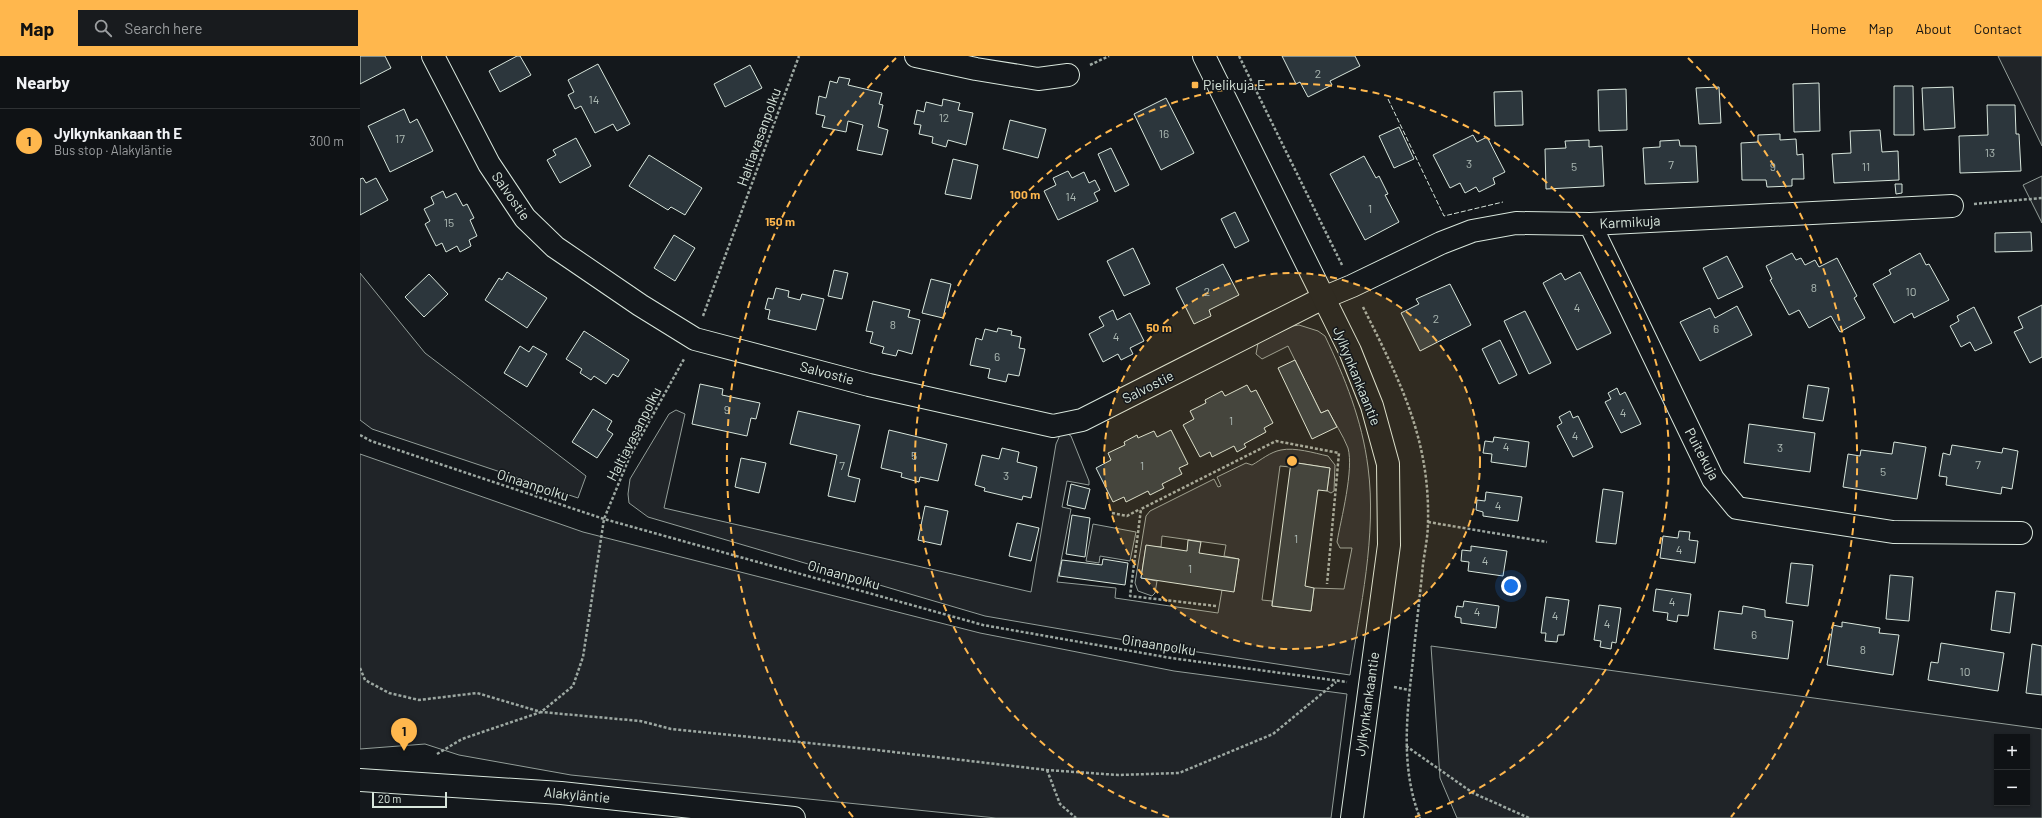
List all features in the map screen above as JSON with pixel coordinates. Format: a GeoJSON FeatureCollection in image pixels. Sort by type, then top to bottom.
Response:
{"type":"FeatureCollection","features":[{"type":"Feature","properties":{"kind":"street","name":"Salvostie"},"geometry":{"type":"LineString","coordinates":[[433,56],[489,164],[525,218],[561,251],[640,305],[695,339],[869,385],[1053,426],[1082,420],[1323,298]]}},
{"type":"Feature","properties":{"kind":"street"},"geometry":{"type":"LineString","coordinates":[[916,56],[976,69],[1038,79],[1068,75]]}},
{"type":"Feature","properties":{"kind":"street","name":"Jylkynkankaantie"},"geometry":{"type":"LineString","coordinates":[[1204,56],[1350,351],[1372,406],[1388,464],[1389,546],[1352,818]]}},
{"type":"Feature","properties":{"kind":"street","name":"Karmikuja"},"geometry":{"type":"LineString","coordinates":[[1323,298],[1352,286],[1441,243],[1472,231],[1516,223],[1590,224],[1952,206]]}},
{"type":"Feature","properties":{"kind":"street","name":"Puitekuja"},"geometry":{"type":"LineString","coordinates":[[1590,224],[1713,479],[1737,508],[1893,532],[2021,533]]}},
{"type":"Feature","properties":{"kind":"street","name":"Alakyläntie"},"geometry":{"type":"LineString","coordinates":[[360,780],[561,793],[794,818]]}},
{"type":"Feature","properties":{"kind":"path","name":"Haltiavasanpolku"},"geometry":{"type":"LineString","coordinates":[[437,754],[462,739],[541,712],[573,686],[583,657],[604,518],[630,456],[695,339],[799,56]]}},
{"type":"Feature","properties":{"kind":"path"},"geometry":{"type":"LineString","coordinates":[[1952,206],[2042,198]]}},
{"type":"Feature","properties":{"kind":"path","name":"Oinaanpolku"},"geometry":{"type":"LineString","coordinates":[[360,434],[378,444],[604,518],[983,625],[1171,658],[1336,681],[1273,734],[1179,773],[1118,775],[1047,770]]}},
{"type":"Feature","properties":{"kind":"path"},"geometry":{"type":"LineString","coordinates":[[1112,513],[1127,516],[1276,441],[1293,442],[1339,453],[1327,584]]}},
{"type":"Feature","properties":{"kind":"path"},"geometry":{"type":"LineString","coordinates":[[1140,509],[1130,596],[1216,606]]}},
{"type":"Feature","properties":{"kind":"path"},"geometry":{"type":"LineString","coordinates":[[1428,522],[1547,542]]}},
{"type":"Feature","properties":{"kind":"path"},"geometry":{"type":"LineString","coordinates":[[360,668],[365,680],[389,693],[419,700],[477,693],[541,712],[640,722],[671,729],[868,749],[1047,770],[1060,804],[1076,818]]}},
{"type":"Feature","properties":{"kind":"path"},"geometry":{"type":"LineString","coordinates":[[1409,690],[1406,746],[1408,772],[1412,796],[1420,818]]}},
{"type":"Feature","properties":{"kind":"path"},"geometry":{"type":"LineString","coordinates":[[1406,746],[1473,793],[1528,818]]}},
{"type":"Feature","properties":{"kind":"shaded area"},"geometry":{"type":"Polygon","coordinates":[[[1998,56],[2042,56],[2042,146],[1998,56]]]}},
{"type":"Feature","properties":{"kind":"shaded area"},"geometry":{"type":"Polygon","coordinates":[[[2042,176],[2042,223],[2023,185],[2042,176]]]}},
{"type":"Feature","properties":{"kind":"shaded area"},"geometry":{"type":"Polygon","coordinates":[[[360,273],[425,353],[586,476],[578,498],[372,429],[360,420],[360,273]]]}},
{"type":"Feature","properties":{"kind":"shaded area"},"geometry":{"type":"Polygon","coordinates":[[[1299,325],[1318,331],[1325,336],[1352,400],[1362,433],[1368,467],[1370,493],[1369,545],[1350,675],[1171,648],[985,616],[648,517],[629,503],[628,494],[630,479],[669,414],[676,410],[685,414],[664,508],[1031,592],[1056,444],[1060,435],[1066,433],[1071,436],[1089,481],[1089,485],[1067,481],[1062,507],[1071,509],[1057,582],[1116,588],[1115,598],[1218,613],[1222,590],[1234,591],[1239,559],[1224,556],[1226,545],[1162,536],[1161,547],[1146,546],[1141,578],[1157,581],[1155,593],[1152,596],[1138,591],[1135,583],[1146,516],[1150,511],[1214,479],[1218,487],[1221,486],[1217,477],[1246,463],[1252,465],[1269,454],[1281,450],[1292,449],[1328,456],[1335,465],[1334,491],[1331,493],[1327,491],[1330,468],[1291,462],[1290,467],[1280,466],[1262,600],[1272,601],[1272,606],[1311,611],[1314,588],[1344,589],[1352,548],[1340,548],[1337,542],[1348,481],[1349,457],[1348,448],[1341,433],[1328,410],[1321,413],[1288,346],[1262,359],[1256,354],[1258,343],[1293,326],[1299,325]]]}},
{"type":"Feature","properties":{"kind":"shaded area"},"geometry":{"type":"Polygon","coordinates":[[[360,454],[583,532],[980,633],[1174,671],[1347,694],[1331,818],[996,818],[571,775],[459,755],[425,744],[360,749],[360,454]]]}},
{"type":"Feature","properties":{"kind":"shaded area"},"geometry":{"type":"Polygon","coordinates":[[[1093,524],[1136,532],[1130,561],[1100,556],[1099,563],[1086,561],[1093,524]]]}},
{"type":"Feature","properties":{"kind":"shaded area"},"geometry":{"type":"Polygon","coordinates":[[[1431,646],[2042,729],[2042,818],[1457,818],[1440,778],[1431,646]]]}},
{"type":"Feature","properties":{"kind":"building"},"geometry":{"type":"Polygon","coordinates":[[[360,56],[385,56],[391,68],[360,84],[360,56]]]}},
{"type":"Feature","properties":{"kind":"building"},"geometry":{"type":"Polygon","coordinates":[[[517,56],[520,56],[531,75],[500,92],[489,71],[517,56]]]}},
{"type":"Feature","properties":{"kind":"building"},"geometry":{"type":"Polygon","coordinates":[[[1282,56],[1355,56],[1360,66],[1330,81],[1332,85],[1308,97],[1300,82],[1296,84],[1282,56]]]}},
{"type":"Feature","properties":{"kind":"building"},"geometry":{"type":"Polygon","coordinates":[[[598,64],[630,124],[617,131],[613,124],[595,133],[581,106],[575,109],[568,95],[574,92],[568,80],[598,64]]]}},
{"type":"Feature","properties":{"kind":"building"},"geometry":{"type":"Polygon","coordinates":[[[750,65],[762,88],[725,107],[714,84],[750,65]]]}},
{"type":"Feature","properties":{"kind":"building"},"geometry":{"type":"Polygon","coordinates":[[[839,77],[850,79],[848,85],[882,93],[879,104],[883,105],[878,127],[888,130],[882,155],[857,150],[863,125],[848,121],[846,132],[822,127],[825,116],[816,114],[819,96],[826,98],[830,81],[837,83],[839,77]]]}},
{"type":"Feature","properties":{"kind":"building"},"geometry":{"type":"Polygon","coordinates":[[[1819,83],[1820,131],[1794,132],[1793,84],[1819,83]]]}},
{"type":"Feature","properties":{"kind":"building"},"geometry":{"type":"Polygon","coordinates":[[[1894,86],[1913,86],[1914,135],[1894,135],[1894,86]]]}},
{"type":"Feature","properties":{"kind":"building"},"geometry":{"type":"Polygon","coordinates":[[[1719,87],[1721,123],[1699,124],[1696,88],[1719,87]]]}},
{"type":"Feature","properties":{"kind":"building"},"geometry":{"type":"Polygon","coordinates":[[[1953,87],[1955,128],[1924,130],[1922,88],[1953,87]]]}},
{"type":"Feature","properties":{"kind":"building"},"geometry":{"type":"Polygon","coordinates":[[[1626,89],[1627,130],[1599,131],[1598,90],[1626,89]]]}},
{"type":"Feature","properties":{"kind":"building"},"geometry":{"type":"Polygon","coordinates":[[[1522,91],[1523,125],[1495,126],[1494,92],[1522,91]]]}},
{"type":"Feature","properties":{"kind":"building"},"geometry":{"type":"Polygon","coordinates":[[[1166,98],[1194,153],[1161,170],[1134,114],[1166,98]]]}},
{"type":"Feature","properties":{"kind":"building"},"geometry":{"type":"Polygon","coordinates":[[[943,99],[960,103],[958,110],[973,113],[966,145],[948,140],[946,147],[932,143],[933,137],[919,134],[921,125],[914,124],[917,110],[924,112],[926,102],[942,106],[943,99]]]}},
{"type":"Feature","properties":{"kind":"building"},"geometry":{"type":"Polygon","coordinates":[[[1987,105],[2015,105],[2016,134],[2019,134],[2021,171],[1960,173],[1959,136],[1988,135],[1987,105]]]}},
{"type":"Feature","properties":{"kind":"building"},"geometry":{"type":"Polygon","coordinates":[[[404,109],[410,123],[417,119],[433,151],[390,172],[368,126],[404,109]]]}},
{"type":"Feature","properties":{"kind":"building"},"geometry":{"type":"Polygon","coordinates":[[[1010,120],[1046,129],[1038,158],[1003,149],[1010,120]]]}},
{"type":"Feature","properties":{"kind":"building"},"geometry":{"type":"Polygon","coordinates":[[[1399,127],[1414,159],[1394,168],[1379,136],[1399,127]]]}},
{"type":"Feature","properties":{"kind":"building"},"geometry":{"type":"Polygon","coordinates":[[[1880,130],[1882,152],[1898,151],[1899,180],[1834,183],[1832,154],[1851,153],[1850,131],[1880,130]]]}},
{"type":"Feature","properties":{"kind":"building"},"geometry":{"type":"Polygon","coordinates":[[[1780,134],[1780,140],[1796,139],[1797,155],[1803,154],[1804,179],[1792,179],[1792,186],[1767,187],[1766,180],[1742,180],[1741,143],[1758,142],[1758,135],[1780,134]]]}},
{"type":"Feature","properties":{"kind":"building"},"geometry":{"type":"Polygon","coordinates":[[[1473,135],[1477,142],[1487,137],[1505,172],[1493,178],[1495,184],[1479,192],[1476,187],[1465,193],[1460,183],[1450,188],[1433,155],[1473,135]]]}},
{"type":"Feature","properties":{"kind":"building"},"geometry":{"type":"Polygon","coordinates":[[[576,138],[591,166],[560,183],[547,160],[556,155],[553,150],[576,138]]]}},
{"type":"Feature","properties":{"kind":"building"},"geometry":{"type":"Polygon","coordinates":[[[1589,140],[1589,147],[1602,146],[1604,186],[1546,189],[1545,149],[1566,148],[1565,141],[1589,140]]]}},
{"type":"Feature","properties":{"kind":"building"},"geometry":{"type":"Polygon","coordinates":[[[1679,140],[1680,146],[1696,146],[1698,182],[1645,184],[1643,148],[1660,147],[1660,141],[1679,140]]]}},
{"type":"Feature","properties":{"kind":"building"},"geometry":{"type":"Polygon","coordinates":[[[1111,148],[1129,185],[1115,192],[1098,154],[1111,148]]]}},
{"type":"Feature","properties":{"kind":"building"},"geometry":{"type":"Polygon","coordinates":[[[649,155],[702,188],[685,215],[671,207],[668,210],[629,186],[649,155]]]}},
{"type":"Feature","properties":{"kind":"building"},"geometry":{"type":"Polygon","coordinates":[[[1364,156],[1376,178],[1379,176],[1388,194],[1385,195],[1399,222],[1365,240],[1330,174],[1364,156]]]}},
{"type":"Feature","properties":{"kind":"building"},"geometry":{"type":"Polygon","coordinates":[[[953,159],[978,165],[971,199],[945,194],[953,159]]]}},
{"type":"Feature","properties":{"kind":"building"},"geometry":{"type":"Polygon","coordinates":[[[1068,171],[1072,178],[1084,172],[1089,183],[1095,180],[1100,190],[1094,193],[1098,201],[1058,220],[1044,191],[1056,185],[1053,178],[1068,171]]]}},
{"type":"Feature","properties":{"kind":"building"},"geometry":{"type":"Polygon","coordinates":[[[363,178],[366,183],[376,178],[388,200],[360,215],[360,179],[363,178]]]}},
{"type":"Feature","properties":{"kind":"building"},"geometry":{"type":"Polygon","coordinates":[[[1895,184],[1902,184],[1902,193],[1896,194],[1895,184]]]}},
{"type":"Feature","properties":{"kind":"building"},"geometry":{"type":"Polygon","coordinates":[[[443,191],[446,198],[456,193],[463,206],[467,204],[474,218],[470,220],[477,236],[469,240],[471,246],[460,252],[457,246],[446,252],[442,243],[436,246],[425,224],[430,221],[424,209],[434,204],[431,197],[443,191]]]}},
{"type":"Feature","properties":{"kind":"building"},"geometry":{"type":"Polygon","coordinates":[[[1235,212],[1249,241],[1235,248],[1221,219],[1235,212]]]}},
{"type":"Feature","properties":{"kind":"building"},"geometry":{"type":"Polygon","coordinates":[[[2031,232],[2032,251],[1995,252],[1995,233],[2031,232]]]}},
{"type":"Feature","properties":{"kind":"building"},"geometry":{"type":"Polygon","coordinates":[[[674,235],[695,248],[675,281],[654,268],[674,235]]]}},
{"type":"Feature","properties":{"kind":"building"},"geometry":{"type":"Polygon","coordinates":[[[1133,248],[1150,284],[1124,296],[1107,261],[1133,248]]]}},
{"type":"Feature","properties":{"kind":"building"},"geometry":{"type":"Polygon","coordinates":[[[1792,253],[1796,260],[1801,258],[1805,265],[1815,260],[1819,267],[1837,258],[1857,296],[1854,298],[1865,318],[1840,332],[1831,316],[1809,328],[1799,310],[1789,315],[1770,280],[1772,279],[1766,266],[1792,253]]]}},
{"type":"Feature","properties":{"kind":"building"},"geometry":{"type":"Polygon","coordinates":[[[1920,253],[1926,265],[1929,264],[1949,300],[1914,318],[1912,313],[1894,323],[1873,284],[1891,274],[1889,270],[1920,253]]]}},
{"type":"Feature","properties":{"kind":"building"},"geometry":{"type":"Polygon","coordinates":[[[1727,256],[1743,287],[1718,299],[1703,268],[1727,256]]]}},
{"type":"Feature","properties":{"kind":"building"},"geometry":{"type":"Polygon","coordinates":[[[1223,264],[1239,295],[1209,310],[1211,316],[1194,324],[1176,288],[1223,264]]]}},
{"type":"Feature","properties":{"kind":"building"},"geometry":{"type":"Polygon","coordinates":[[[834,270],[848,273],[842,299],[828,296],[834,270]]]}},
{"type":"Feature","properties":{"kind":"building"},"geometry":{"type":"Polygon","coordinates":[[[507,272],[547,298],[527,328],[485,300],[499,278],[502,280],[507,272]]]}},
{"type":"Feature","properties":{"kind":"building"},"geometry":{"type":"Polygon","coordinates":[[[1580,272],[1611,333],[1577,350],[1543,283],[1561,273],[1565,280],[1580,272]]]}},
{"type":"Feature","properties":{"kind":"building"},"geometry":{"type":"Polygon","coordinates":[[[429,274],[448,294],[424,317],[405,297],[429,274]]]}},
{"type":"Feature","properties":{"kind":"building"},"geometry":{"type":"Polygon","coordinates":[[[931,279],[951,284],[943,318],[922,313],[931,279]]]}},
{"type":"Feature","properties":{"kind":"building"},"geometry":{"type":"Polygon","coordinates":[[[1450,284],[1471,325],[1420,351],[1401,313],[1419,304],[1416,299],[1450,284]]]}},
{"type":"Feature","properties":{"kind":"building"},"geometry":{"type":"Polygon","coordinates":[[[776,288],[789,291],[788,297],[800,300],[802,294],[824,299],[816,330],[768,319],[770,310],[765,309],[768,298],[773,299],[776,288]]]}},
{"type":"Feature","properties":{"kind":"building"},"geometry":{"type":"Polygon","coordinates":[[[873,301],[910,310],[908,317],[920,320],[912,354],[898,350],[896,356],[882,353],[884,347],[870,343],[873,332],[866,331],[873,301]]]}},
{"type":"Feature","properties":{"kind":"building"},"geometry":{"type":"Polygon","coordinates":[[[2042,305],[2042,357],[2030,363],[2014,332],[2023,328],[2018,317],[2042,305]]]}},
{"type":"Feature","properties":{"kind":"building"},"geometry":{"type":"Polygon","coordinates":[[[1737,306],[1752,335],[1700,361],[1680,322],[1710,308],[1715,318],[1737,306]]]}},
{"type":"Feature","properties":{"kind":"building"},"geometry":{"type":"Polygon","coordinates":[[[1974,307],[1992,343],[1975,351],[1970,342],[1961,347],[1950,326],[1959,321],[1957,316],[1974,307]]]}},
{"type":"Feature","properties":{"kind":"building"},"geometry":{"type":"Polygon","coordinates":[[[1113,310],[1117,320],[1130,313],[1144,341],[1130,348],[1133,354],[1121,360],[1118,354],[1103,362],[1089,334],[1104,326],[1099,317],[1113,310]]]}},
{"type":"Feature","properties":{"kind":"building"},"geometry":{"type":"Polygon","coordinates":[[[1525,311],[1551,363],[1529,374],[1504,321],[1525,311]]]}},
{"type":"Feature","properties":{"kind":"building"},"geometry":{"type":"Polygon","coordinates":[[[998,328],[1012,331],[1011,335],[1021,337],[1019,348],[1025,349],[1019,376],[1008,374],[1006,382],[988,378],[990,369],[970,365],[976,338],[982,340],[985,329],[997,332],[998,328]]]}},
{"type":"Feature","properties":{"kind":"building"},"geometry":{"type":"Polygon","coordinates":[[[584,331],[629,360],[618,377],[613,374],[606,384],[594,376],[591,380],[580,373],[582,369],[566,359],[584,331]]]}},
{"type":"Feature","properties":{"kind":"building"},"geometry":{"type":"Polygon","coordinates":[[[1500,340],[1517,375],[1499,384],[1482,349],[1500,340]]]}},
{"type":"Feature","properties":{"kind":"building"},"geometry":{"type":"Polygon","coordinates":[[[520,346],[529,352],[533,346],[547,354],[527,387],[504,373],[520,346]]]}},
{"type":"Feature","properties":{"kind":"building"},"geometry":{"type":"Polygon","coordinates":[[[1295,360],[1321,413],[1328,410],[1337,427],[1312,439],[1278,368],[1295,360]]]}},
{"type":"Feature","properties":{"kind":"building"},"geometry":{"type":"Polygon","coordinates":[[[700,384],[723,389],[722,395],[760,403],[756,419],[751,418],[747,436],[692,424],[700,384]]]}},
{"type":"Feature","properties":{"kind":"building"},"geometry":{"type":"Polygon","coordinates":[[[1247,385],[1251,392],[1256,390],[1273,423],[1264,428],[1266,432],[1244,444],[1246,447],[1237,452],[1234,446],[1212,457],[1210,452],[1200,457],[1183,425],[1194,419],[1190,411],[1206,403],[1205,400],[1222,391],[1225,396],[1247,385]]]}},
{"type":"Feature","properties":{"kind":"building"},"geometry":{"type":"Polygon","coordinates":[[[1808,385],[1829,388],[1823,421],[1803,418],[1808,385]]]}},
{"type":"Feature","properties":{"kind":"building"},"geometry":{"type":"Polygon","coordinates":[[[1617,388],[1620,395],[1625,392],[1641,424],[1621,433],[1605,402],[1611,399],[1608,393],[1617,388]]]}},
{"type":"Feature","properties":{"kind":"building"},"geometry":{"type":"Polygon","coordinates":[[[593,409],[612,421],[607,430],[613,434],[597,458],[572,442],[593,409]]]}},
{"type":"Feature","properties":{"kind":"building"},"geometry":{"type":"Polygon","coordinates":[[[798,411],[860,425],[848,476],[860,479],[855,502],[828,496],[837,455],[790,444],[798,411]]]}},
{"type":"Feature","properties":{"kind":"building"},"geometry":{"type":"Polygon","coordinates":[[[1570,411],[1573,418],[1578,416],[1593,447],[1573,457],[1557,426],[1562,423],[1559,417],[1570,411]]]}},
{"type":"Feature","properties":{"kind":"building"},"geometry":{"type":"Polygon","coordinates":[[[1749,424],[1815,433],[1810,472],[1744,463],[1749,424]]]}},
{"type":"Feature","properties":{"kind":"building"},"geometry":{"type":"Polygon","coordinates":[[[889,430],[947,444],[938,481],[920,477],[919,482],[901,477],[902,473],[881,468],[889,430]]]}},
{"type":"Feature","properties":{"kind":"building"},"geometry":{"type":"Polygon","coordinates":[[[1171,430],[1188,464],[1179,468],[1182,474],[1162,484],[1164,488],[1150,495],[1148,491],[1126,502],[1124,497],[1113,502],[1096,468],[1111,460],[1108,453],[1125,445],[1124,442],[1137,435],[1138,438],[1154,431],[1157,437],[1171,430]]]}},
{"type":"Feature","properties":{"kind":"building"},"geometry":{"type":"Polygon","coordinates":[[[1494,437],[1529,442],[1526,467],[1491,462],[1492,454],[1483,453],[1485,441],[1493,442],[1494,437]]]}},
{"type":"Feature","properties":{"kind":"building"},"geometry":{"type":"Polygon","coordinates":[[[1894,442],[1926,447],[1917,499],[1843,487],[1848,454],[1860,456],[1861,450],[1892,454],[1894,442]]]}},
{"type":"Feature","properties":{"kind":"building"},"geometry":{"type":"Polygon","coordinates":[[[1952,445],[2002,453],[2003,448],[2018,451],[2012,489],[2002,487],[2001,494],[1946,485],[1947,477],[1939,476],[1943,453],[1950,455],[1952,445]]]}},
{"type":"Feature","properties":{"kind":"building"},"geometry":{"type":"Polygon","coordinates":[[[1002,448],[1019,452],[1017,462],[1037,467],[1031,498],[1023,496],[1022,500],[984,491],[985,488],[975,485],[982,455],[999,459],[1002,448]]]}},
{"type":"Feature","properties":{"kind":"building"},"geometry":{"type":"Polygon","coordinates":[[[741,458],[766,463],[759,493],[735,487],[741,458]]]}},
{"type":"Feature","properties":{"kind":"building"},"geometry":{"type":"Polygon","coordinates":[[[1291,462],[1330,468],[1327,491],[1318,490],[1305,586],[1314,588],[1311,611],[1272,606],[1291,462]]]}},
{"type":"Feature","properties":{"kind":"building"},"geometry":{"type":"Polygon","coordinates":[[[1071,484],[1090,489],[1085,509],[1067,505],[1071,484]]]}},
{"type":"Feature","properties":{"kind":"building"},"geometry":{"type":"Polygon","coordinates":[[[1603,489],[1623,492],[1616,544],[1596,542],[1603,489]]]}},
{"type":"Feature","properties":{"kind":"building"},"geometry":{"type":"Polygon","coordinates":[[[1486,492],[1522,497],[1518,521],[1483,516],[1483,512],[1476,510],[1477,500],[1485,501],[1486,492]]]}},
{"type":"Feature","properties":{"kind":"building"},"geometry":{"type":"Polygon","coordinates":[[[925,506],[948,511],[941,545],[918,540],[925,506]]]}},
{"type":"Feature","properties":{"kind":"building"},"geometry":{"type":"Polygon","coordinates":[[[1072,515],[1090,518],[1085,557],[1066,554],[1072,515]]]}},
{"type":"Feature","properties":{"kind":"building"},"geometry":{"type":"Polygon","coordinates":[[[1017,523],[1039,528],[1031,561],[1009,556],[1017,523]]]}},
{"type":"Feature","properties":{"kind":"building"},"geometry":{"type":"Polygon","coordinates":[[[1679,531],[1690,532],[1689,540],[1698,541],[1695,563],[1660,558],[1663,536],[1678,538],[1679,531]]]}},
{"type":"Feature","properties":{"kind":"building"},"geometry":{"type":"Polygon","coordinates":[[[1188,540],[1201,542],[1199,553],[1239,559],[1234,592],[1141,578],[1146,545],[1187,551],[1188,540]]]}},
{"type":"Feature","properties":{"kind":"building"},"geometry":{"type":"Polygon","coordinates":[[[1471,546],[1507,551],[1503,576],[1468,571],[1469,562],[1461,561],[1462,550],[1471,551],[1471,546]]]}},
{"type":"Feature","properties":{"kind":"building"},"geometry":{"type":"Polygon","coordinates":[[[1103,559],[1128,563],[1125,585],[1059,576],[1062,560],[1102,565],[1103,559]]]}},
{"type":"Feature","properties":{"kind":"building"},"geometry":{"type":"Polygon","coordinates":[[[1791,563],[1813,565],[1808,606],[1786,603],[1791,563]]]}},
{"type":"Feature","properties":{"kind":"building"},"geometry":{"type":"Polygon","coordinates":[[[1890,575],[1913,577],[1909,621],[1886,619],[1890,575]]]}},
{"type":"Feature","properties":{"kind":"building"},"geometry":{"type":"Polygon","coordinates":[[[1656,589],[1691,594],[1688,616],[1678,615],[1677,622],[1667,620],[1668,613],[1653,611],[1656,589]]]}},
{"type":"Feature","properties":{"kind":"building"},"geometry":{"type":"Polygon","coordinates":[[[1996,591],[2015,593],[2010,633],[1991,630],[1996,591]]]}},
{"type":"Feature","properties":{"kind":"building"},"geometry":{"type":"Polygon","coordinates":[[[1546,597],[1569,600],[1564,635],[1558,635],[1557,642],[1545,641],[1546,633],[1541,633],[1546,597]]]}},
{"type":"Feature","properties":{"kind":"building"},"geometry":{"type":"Polygon","coordinates":[[[1464,601],[1499,606],[1496,628],[1461,623],[1461,618],[1455,617],[1457,606],[1463,607],[1464,601]]]}},
{"type":"Feature","properties":{"kind":"building"},"geometry":{"type":"Polygon","coordinates":[[[1599,605],[1621,608],[1616,643],[1612,642],[1611,649],[1600,647],[1601,641],[1594,640],[1599,605]]]}},
{"type":"Feature","properties":{"kind":"building"},"geometry":{"type":"Polygon","coordinates":[[[1743,606],[1765,610],[1765,617],[1793,621],[1788,659],[1714,649],[1719,611],[1742,614],[1743,606]]]}},
{"type":"Feature","properties":{"kind":"building"},"geometry":{"type":"Polygon","coordinates":[[[1842,622],[1880,628],[1879,633],[1899,635],[1893,675],[1827,665],[1833,625],[1842,627],[1842,622]]]}},
{"type":"Feature","properties":{"kind":"building"},"geometry":{"type":"Polygon","coordinates":[[[1941,643],[2004,653],[1998,691],[1928,680],[1931,662],[1938,663],[1941,643]]]}},
{"type":"Feature","properties":{"kind":"building"},"geometry":{"type":"Polygon","coordinates":[[[2032,644],[2042,646],[2042,695],[2026,693],[2032,644]]]}},
{"type":"Feature","properties":{"kind":"fence"},"geometry":{"type":"LineString","coordinates":[[1388,99],[1444,216],[1503,202]]}},
{"type":"Feature","properties":{"kind":"place","name":"Pielikuja E"},"geometry":{"type":"Point","coordinates":[1195,85]}},
{"type":"Feature","properties":{"kind":"place","name":"Jylkynkankaan th E"},"geometry":{"type":"Point","coordinates":[404,751]}}]}
